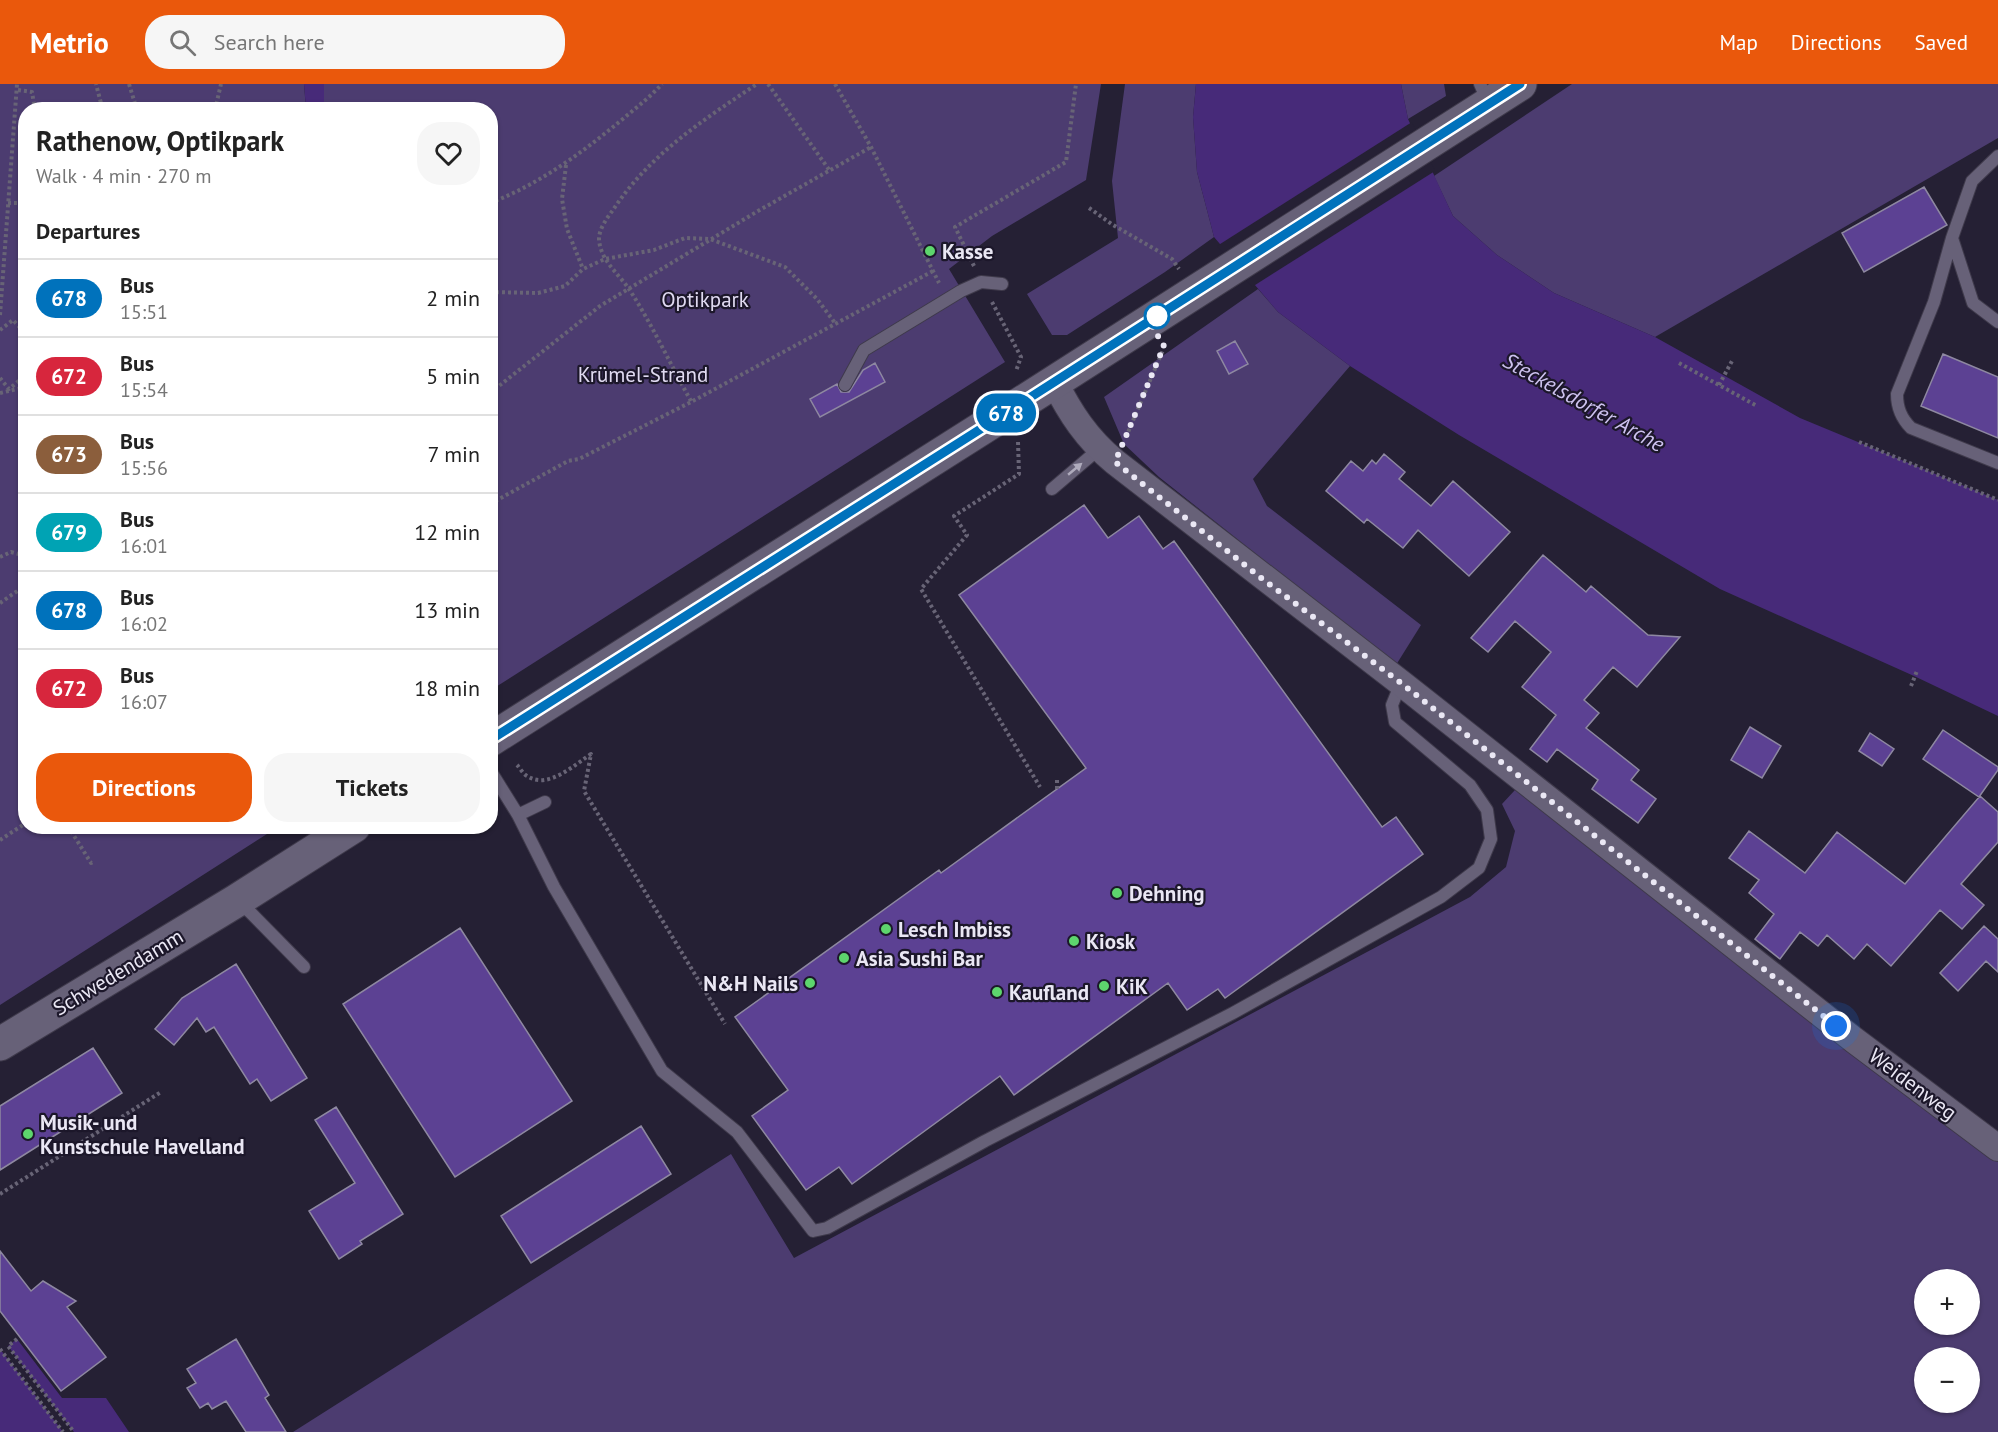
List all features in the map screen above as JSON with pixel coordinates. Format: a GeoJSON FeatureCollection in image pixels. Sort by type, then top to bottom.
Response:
{"type":"FeatureCollection","features":[{"type":"Feature","properties":{"kind":"main road"},"geometry":{"type":"LineString","coordinates":[[498,735],[1455,126],[1485,94],[1520,84]]}},
{"type":"Feature","properties":{"kind":"main road","name":"Schwedendamm"},"geometry":{"type":"LineString","coordinates":[[0,1044],[236,901],[341,834]]}},
{"type":"Feature","properties":{"kind":"street","name":"Weidenweg"},"geometry":{"type":"LineString","coordinates":[[1054,381],[1080,428],[1107,455],[1845,1033],[1998,1148]]}},
{"type":"Feature","properties":{"kind":"lane"},"geometry":{"type":"LineString","coordinates":[[1998,156],[1972,181],[1952,238],[1934,302],[1898,394],[1897,405],[1903,419],[1911,428],[1998,463]]}},
{"type":"Feature","properties":{"kind":"lane"},"geometry":{"type":"LineString","coordinates":[[1952,238],[1973,303],[1998,321]]}},
{"type":"Feature","properties":{"kind":"lane"},"geometry":{"type":"LineString","coordinates":[[845,385],[864,350],[947,299],[981,282],[1002,284]]}},
{"type":"Feature","properties":{"kind":"lane"},"geometry":{"type":"LineString","coordinates":[[1052,489],[1107,455]]}},
{"type":"Feature","properties":{"kind":"lane"},"geometry":{"type":"LineString","coordinates":[[498,784],[518,815],[554,887],[663,1071],[737,1132],[813,1231],[827,1228],[985,1141],[1233,1013],[1441,897],[1470,877],[1479,868],[1491,839],[1487,810],[1470,785],[1395,722],[1392,705],[1401,683]]}},
{"type":"Feature","properties":{"kind":"lane"},"geometry":{"type":"LineString","coordinates":[[518,815],[545,802]]}},
{"type":"Feature","properties":{"kind":"lane"},"geometry":{"type":"LineString","coordinates":[[236,901],[250,912],[304,967]]}},
{"type":"Feature","properties":{"kind":"path"},"geometry":{"type":"LineString","coordinates":[[0,315],[17,84]]}},
{"type":"Feature","properties":{"kind":"path"},"geometry":{"type":"LineString","coordinates":[[96,84],[100,102]]}},
{"type":"Feature","properties":{"kind":"path"},"geometry":{"type":"LineString","coordinates":[[129,84],[135,102]]}},
{"type":"Feature","properties":{"kind":"path"},"geometry":{"type":"LineString","coordinates":[[217,102],[221,84]]}},
{"type":"Feature","properties":{"kind":"path"},"geometry":{"type":"LineString","coordinates":[[498,200],[566,164],[603,136],[662,84]]}},
{"type":"Feature","properties":{"kind":"path"},"geometry":{"type":"LineString","coordinates":[[691,402],[628,289],[604,259],[599,238],[604,223],[619,200],[641,174],[669,147],[697,125],[757,84]]}},
{"type":"Feature","properties":{"kind":"path"},"geometry":{"type":"LineString","coordinates":[[768,84],[830,171]]}},
{"type":"Feature","properties":{"kind":"path"},"geometry":{"type":"LineString","coordinates":[[835,84],[871,147],[947,299]]}},
{"type":"Feature","properties":{"kind":"path"},"geometry":{"type":"LineString","coordinates":[[1066,162],[1076,84]]}},
{"type":"Feature","properties":{"kind":"path"},"geometry":{"type":"LineString","coordinates":[[17,90],[32,92],[33,102]]}},
{"type":"Feature","properties":{"kind":"path"},"geometry":{"type":"LineString","coordinates":[[498,387],[600,306],[710,239],[871,147]]}},
{"type":"Feature","properties":{"kind":"path"},"geometry":{"type":"LineString","coordinates":[[566,164],[562,199],[567,229],[583,269]]}},
{"type":"Feature","properties":{"kind":"path"},"geometry":{"type":"LineString","coordinates":[[8,203],[18,203]]}},
{"type":"Feature","properties":{"kind":"path"},"geometry":{"type":"LineString","coordinates":[[1089,208],[1172,259],[1194,292]]}},
{"type":"Feature","properties":{"kind":"path"},"geometry":{"type":"LineString","coordinates":[[498,292],[538,293],[565,286],[583,269],[604,259],[654,249],[685,238],[710,239],[785,267],[817,299],[835,323]]}},
{"type":"Feature","properties":{"kind":"path"},"geometry":{"type":"LineString","coordinates":[[498,500],[568,461],[579,459],[691,402],[933,271]]}},
{"type":"Feature","properties":{"kind":"path"},"geometry":{"type":"LineString","coordinates":[[0,330],[13,320],[18,326]]}},
{"type":"Feature","properties":{"kind":"path"},"geometry":{"type":"LineString","coordinates":[[1107,455],[1164,346],[1149,321]]}},
{"type":"Feature","properties":{"kind":"path"},"geometry":{"type":"LineString","coordinates":[[1719,385],[1732,361]]}},
{"type":"Feature","properties":{"kind":"path"},"geometry":{"type":"LineString","coordinates":[[1678,363],[1757,406]]}},
{"type":"Feature","properties":{"kind":"path"},"geometry":{"type":"LineString","coordinates":[[0,378],[9,389]]}},
{"type":"Feature","properties":{"kind":"path"},"geometry":{"type":"LineString","coordinates":[[0,393],[18,382]]}},
{"type":"Feature","properties":{"kind":"path"},"geometry":{"type":"LineString","coordinates":[[9,389],[18,388]]}},
{"type":"Feature","properties":{"kind":"path"},"geometry":{"type":"LineString","coordinates":[[1018,438],[1018,474],[954,516],[967,535],[921,590],[1040,787]]}},
{"type":"Feature","properties":{"kind":"path"},"geometry":{"type":"LineString","coordinates":[[1859,442],[1998,500]]}},
{"type":"Feature","properties":{"kind":"path"},"geometry":{"type":"LineString","coordinates":[[0,557],[11,552],[18,554]]}},
{"type":"Feature","properties":{"kind":"path"},"geometry":{"type":"LineString","coordinates":[[0,603],[18,591]]}},
{"type":"Feature","properties":{"kind":"path"},"geometry":{"type":"LineString","coordinates":[[1911,686],[1917,671]]}},
{"type":"Feature","properties":{"kind":"path"},"geometry":{"type":"LineString","coordinates":[[517,765],[526,776],[538,780],[553,779],[591,754],[584,791],[725,1024]]}},
{"type":"Feature","properties":{"kind":"path"},"geometry":{"type":"LineString","coordinates":[[1057,777],[1057,789]]}},
{"type":"Feature","properties":{"kind":"path"},"geometry":{"type":"LineString","coordinates":[[0,840],[18,828]]}},
{"type":"Feature","properties":{"kind":"path"},"geometry":{"type":"LineString","coordinates":[[73,834],[91,863],[93,862]]}},
{"type":"Feature","properties":{"kind":"path"},"geometry":{"type":"LineString","coordinates":[[0,1194],[160,1092]]}},
{"type":"Feature","properties":{"kind":"path"},"geometry":{"type":"LineString","coordinates":[[17,1339],[8,1346],[74,1432]]}},
{"type":"Feature","properties":{"kind":"path"},"geometry":{"type":"LineString","coordinates":[[0,1349],[63,1432]]}},
{"type":"Feature","properties":{"kind":"green space"},"geometry":{"type":"Polygon","coordinates":[[[0,84],[304,84],[305,102],[18,102],[18,834],[267,834],[0,1005],[0,84]]]}},
{"type":"Feature","properties":{"kind":"green space","name":"Optikpark"},"geometry":{"type":"Polygon","coordinates":[[[324,84],[1101,84],[1086,180],[992,236],[949,269],[1005,362],[498,686],[498,102],[324,102],[324,84]]]}},
{"type":"Feature","properties":{"kind":"green space"},"geometry":{"type":"Polygon","coordinates":[[[1125,84],[1196,84],[1193,117],[1197,172],[1214,237],[1165,272],[1067,335],[1052,335],[1027,294],[1118,238],[1112,181],[1125,84]]]}},
{"type":"Feature","properties":{"kind":"green space"},"geometry":{"type":"Polygon","coordinates":[[[1401,84],[1444,84],[1446,96],[1408,119],[1401,84]]]}},
{"type":"Feature","properties":{"kind":"green space"},"geometry":{"type":"Polygon","coordinates":[[[1572,84],[1998,84],[1998,138],[1655,337],[1554,293],[1497,255],[1453,216],[1434,176],[1572,84]]]}},
{"type":"Feature","properties":{"kind":"green space"},"geometry":{"type":"Polygon","coordinates":[[[1258,289],[1278,312],[1350,366],[1253,479],[1267,506],[1421,625],[1396,665],[1159,477],[1124,444],[1104,397],[1258,289]]]}},
{"type":"Feature","properties":{"kind":"green space"},"geometry":{"type":"Polygon","coordinates":[[[1515,790],[1842,1044],[1998,1160],[1998,1432],[293,1432],[731,1154],[794,1258],[1470,897],[1506,867],[1515,831],[1502,804],[1515,790]]]}},
{"type":"Feature","properties":{"kind":"water"},"geometry":{"type":"Polygon","coordinates":[[[304,84],[324,84],[324,102],[305,102],[304,84]]]}},
{"type":"Feature","properties":{"kind":"water","name":"Steckelsdorfer Arche"},"geometry":{"type":"Polygon","coordinates":[[[1196,84],[1401,84],[1408,119],[1453,216],[1497,255],[1554,293],[1655,337],[1800,418],[1998,500],[1998,716],[1720,589],[1459,435],[1350,366],[1278,312],[1214,237],[1197,172],[1193,117],[1196,84]]]}},
{"type":"Feature","properties":{"kind":"water"},"geometry":{"type":"Polygon","coordinates":[[[17,1339],[62,1398],[106,1398],[129,1432],[74,1432],[8,1346],[17,1339]]]}},
{"type":"Feature","properties":{"kind":"water"},"geometry":{"type":"Polygon","coordinates":[[[0,1349],[63,1432],[0,1432],[0,1349]]]}},
{"type":"Feature","properties":{"kind":"pier"},"geometry":{"type":"Polygon","coordinates":[[[1412,122],[1435,171],[1252,287],[1217,246],[1412,122]]]}},
{"type":"Feature","properties":{"kind":"building"},"geometry":{"type":"Polygon","coordinates":[[[1924,187],[1947,225],[1864,272],[1842,233],[1924,187]]]}},
{"type":"Feature","properties":{"kind":"building"},"geometry":{"type":"Polygon","coordinates":[[[1235,341],[1248,364],[1229,374],[1217,351],[1235,341]]]}},
{"type":"Feature","properties":{"kind":"building"},"geometry":{"type":"Polygon","coordinates":[[[1943,354],[1998,377],[1998,438],[1921,406],[1943,354]]]}},
{"type":"Feature","properties":{"kind":"building"},"geometry":{"type":"Polygon","coordinates":[[[875,363],[885,382],[820,417],[810,399],[837,384],[841,392],[849,392],[863,370],[875,363]]]}},
{"type":"Feature","properties":{"kind":"building"},"geometry":{"type":"Polygon","coordinates":[[[1384,454],[1405,472],[1399,479],[1431,506],[1453,481],[1510,532],[1469,576],[1418,530],[1403,548],[1367,519],[1364,523],[1326,491],[1351,461],[1363,471],[1372,460],[1376,464],[1384,454]]]}},
{"type":"Feature","properties":{"kind":"building"},"geometry":{"type":"Polygon","coordinates":[[[1084,505],[1108,538],[1139,516],[1163,549],[1174,541],[1382,827],[1396,817],[1423,854],[1225,998],[1218,989],[1187,1010],[1168,983],[1014,1095],[1000,1076],[852,1184],[839,1167],[806,1190],[752,1116],[788,1090],[735,1017],[939,870],[941,873],[1086,768],[959,595],[1084,505]]]}},
{"type":"Feature","properties":{"kind":"building"},"geometry":{"type":"Polygon","coordinates":[[[1543,555],[1586,592],[1591,586],[1648,635],[1680,637],[1637,687],[1613,667],[1584,700],[1599,713],[1586,728],[1639,770],[1631,780],[1656,799],[1638,823],[1592,789],[1598,780],[1557,749],[1547,762],[1530,749],[1556,715],[1522,687],[1551,652],[1515,621],[1488,652],[1471,638],[1543,555]]]}},
{"type":"Feature","properties":{"kind":"building"},"geometry":{"type":"Polygon","coordinates":[[[1750,727],[1781,746],[1762,778],[1731,760],[1750,727]]]}},
{"type":"Feature","properties":{"kind":"building"},"geometry":{"type":"Polygon","coordinates":[[[1943,730],[1998,767],[1979,797],[1923,759],[1943,730]]]}},
{"type":"Feature","properties":{"kind":"building"},"geometry":{"type":"Polygon","coordinates":[[[1870,733],[1894,749],[1882,766],[1859,751],[1870,733]]]}},
{"type":"Feature","properties":{"kind":"building"},"geometry":{"type":"Polygon","coordinates":[[[1980,796],[1998,812],[1998,842],[1961,884],[1984,905],[1962,929],[1940,910],[1891,966],[1867,944],[1854,959],[1827,935],[1818,946],[1800,932],[1780,959],[1755,939],[1774,914],[1749,893],[1759,880],[1729,858],[1749,831],[1805,873],[1837,832],[1905,884],[1980,796]]]}},
{"type":"Feature","properties":{"kind":"building"},"geometry":{"type":"Polygon","coordinates":[[[1984,926],[1998,939],[1998,972],[1986,961],[1958,991],[1940,973],[1984,926]]]}},
{"type":"Feature","properties":{"kind":"building"},"geometry":{"type":"Polygon","coordinates":[[[460,928],[572,1101],[455,1177],[343,1004],[460,928]]]}},
{"type":"Feature","properties":{"kind":"building"},"geometry":{"type":"Polygon","coordinates":[[[236,964],[307,1078],[271,1101],[257,1079],[250,1084],[214,1027],[206,1032],[197,1018],[174,1045],[155,1029],[182,998],[236,964]]]}},
{"type":"Feature","properties":{"kind":"building","name":"Musik- und Kunstschule Havelland"},"geometry":{"type":"Polygon","coordinates":[[[93,1048],[122,1093],[0,1170],[0,1106],[93,1048]]]}},
{"type":"Feature","properties":{"kind":"building"},"geometry":{"type":"Polygon","coordinates":[[[336,1107],[403,1214],[360,1241],[362,1244],[339,1259],[309,1211],[355,1183],[315,1120],[336,1107]]]}},
{"type":"Feature","properties":{"kind":"building"},"geometry":{"type":"Polygon","coordinates":[[[641,1126],[671,1174],[531,1263],[501,1216],[641,1126]]]}},
{"type":"Feature","properties":{"kind":"building"},"geometry":{"type":"Polygon","coordinates":[[[0,1251],[31,1291],[43,1281],[76,1301],[67,1307],[106,1357],[61,1391],[0,1311],[0,1251]]]}},
{"type":"Feature","properties":{"kind":"building"},"geometry":{"type":"Polygon","coordinates":[[[236,1339],[269,1395],[265,1398],[286,1432],[246,1432],[226,1401],[212,1409],[208,1403],[200,1408],[187,1388],[196,1383],[187,1369],[236,1339]]]}},
{"type":"Feature","properties":{"kind":"bus line","name":"678"},"geometry":{"type":"LineString","coordinates":[[498,735],[1520,84]]}},
{"type":"Feature","properties":{"kind":"place","name":"Kasse"},"geometry":{"type":"Point","coordinates":[930,251]}},
{"type":"Feature","properties":{"kind":"place","name":"Dehning"},"geometry":{"type":"Point","coordinates":[1117,893]}},
{"type":"Feature","properties":{"kind":"place","name":"Lesch Imbiss"},"geometry":{"type":"Point","coordinates":[886,929]}},
{"type":"Feature","properties":{"kind":"place","name":"Kiosk"},"geometry":{"type":"Point","coordinates":[1074,941]}},
{"type":"Feature","properties":{"kind":"place","name":"Asia Sushi Bar"},"geometry":{"type":"Point","coordinates":[844,958]}},
{"type":"Feature","properties":{"kind":"place","name":"N&H Nails"},"geometry":{"type":"Point","coordinates":[810,983]}},
{"type":"Feature","properties":{"kind":"place","name":"KiK"},"geometry":{"type":"Point","coordinates":[1104,986]}},
{"type":"Feature","properties":{"kind":"place","name":"Kaufland"},"geometry":{"type":"Point","coordinates":[997,992]}},
{"type":"Feature","properties":{"kind":"place","name":"Musik- und Kunstschule Havelland"},"geometry":{"type":"Point","coordinates":[28,1134]}},
{"type":"Feature","properties":{"kind":"route"},"geometry":{"type":"LineString","coordinates":[[1157,316],[1164,312],[1149,321],[1164,346],[1115,462],[1260,577],[1401,683],[1836,1026]]}},
{"type":"Feature","properties":{"kind":"park label","name":"Krümel-Strand"},"geometry":{"type":"Point","coordinates":[643,374]}}]}
